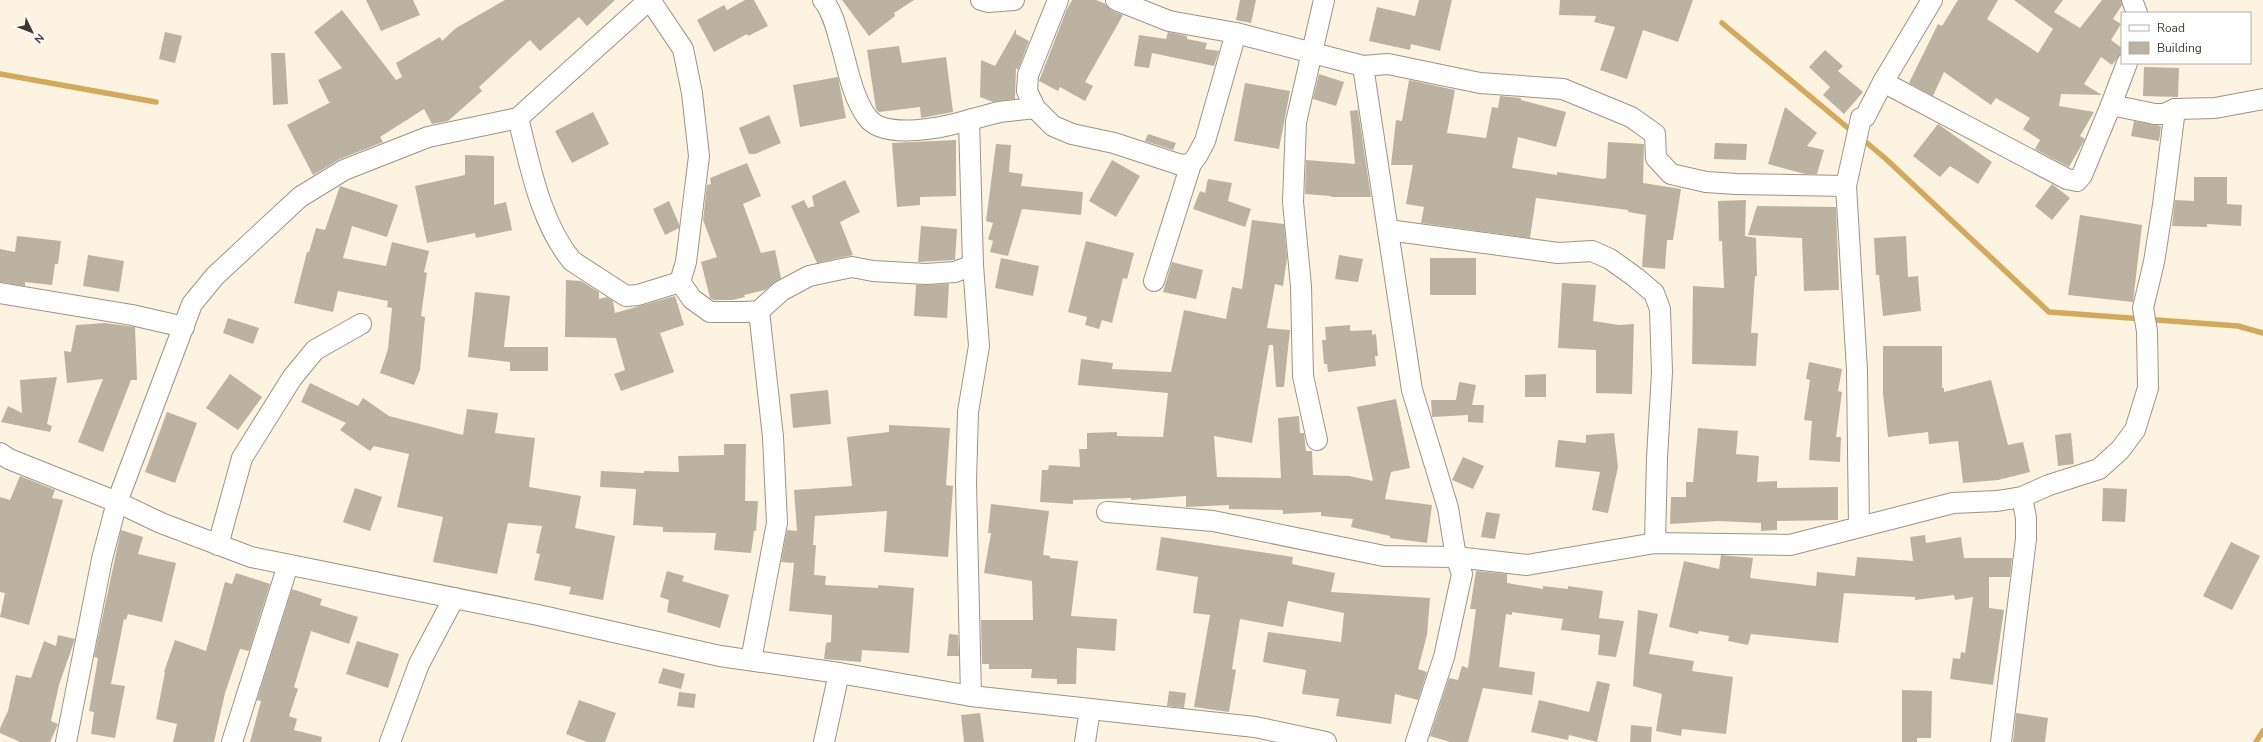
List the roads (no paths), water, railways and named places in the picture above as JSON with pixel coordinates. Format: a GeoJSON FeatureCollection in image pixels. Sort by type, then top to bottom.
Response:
{"type":"FeatureCollection","features":[{"type":"Feature","properties":{"kind":"street"},"geometry":{"type":"LineString","coordinates":[[66,742],[102,559],[117,502],[192,304],[215,276],[300,197],[344,170],[428,138],[518,118],[650,0],[683,50],[692,93],[699,156],[686,262],[680,282]]}},
{"type":"Feature","properties":{"kind":"street"},"geometry":{"type":"LineString","coordinates":[[824,0],[836,27],[855,96],[868,118],[878,125],[893,130],[951,125],[999,112],[1035,108]]}},
{"type":"Feature","properties":{"kind":"street"},"geometry":{"type":"LineString","coordinates":[[981,0],[988,2],[1014,0]]}},
{"type":"Feature","properties":{"kind":"street"},"geometry":{"type":"LineString","coordinates":[[1058,0],[1028,75],[1027,91],[1035,108],[1053,126],[1072,134],[1114,143],[1181,165],[1191,164]]}},
{"type":"Feature","properties":{"kind":"street"},"geometry":{"type":"LineString","coordinates":[[1116,0],[1169,21],[1236,33],[1363,66],[1388,64],[1480,83],[1563,89],[1631,117],[1655,134],[1656,158],[1671,174],[1706,182],[1846,186]]}},
{"type":"Feature","properties":{"kind":"street"},"geometry":{"type":"LineString","coordinates":[[1317,440],[1302,376],[1301,286],[1293,202],[1296,122],[1324,0]]}},
{"type":"Feature","properties":{"kind":"street"},"geometry":{"type":"LineString","coordinates":[[1859,527],[1857,370],[1846,186],[1861,118],[1865,117],[1883,82],[1932,0]]}},
{"type":"Feature","properties":{"kind":"street"},"geometry":{"type":"LineString","coordinates":[[2132,0],[2137,12]]}},
{"type":"Feature","properties":{"kind":"street"},"geometry":{"type":"LineString","coordinates":[[1154,281],[1191,164],[1197,156],[1204,141],[1236,33]]}},
{"type":"Feature","properties":{"kind":"street"},"geometry":{"type":"LineString","coordinates":[[1883,82],[2067,179],[2076,181],[2082,175],[2127,64]]}},
{"type":"Feature","properties":{"kind":"street"},"geometry":{"type":"LineString","coordinates":[[1363,66],[1412,390],[1448,508],[1456,557],[1462,574],[1445,650],[1416,742]]}},
{"type":"Feature","properties":{"kind":"street"},"geometry":{"type":"LineString","coordinates":[[2111,105],[2155,114],[2164,114],[2175,109],[2215,108],[2263,98]]}},
{"type":"Feature","properties":{"kind":"street"},"geometry":{"type":"LineString","coordinates":[[1107,512],[1212,521],[1384,556],[1456,557],[1527,564],[1655,543],[1790,545],[1953,503],[1997,501],[2022,497],[2049,485],[2099,469],[2120,450],[2135,430],[2148,388],[2145,317],[2162,212],[2175,109]]}},
{"type":"Feature","properties":{"kind":"street"},"geometry":{"type":"LineString","coordinates":[[518,118],[534,177],[550,223],[565,253],[572,261],[626,296],[638,295],[680,282]]}},
{"type":"Feature","properties":{"kind":"street"},"geometry":{"type":"LineString","coordinates":[[969,120],[973,265],[979,346],[968,412],[966,482],[971,696]]}},
{"type":"Feature","properties":{"kind":"street"},"geometry":{"type":"LineString","coordinates":[[1388,230],[1558,253],[1592,251],[1610,259],[1654,293],[1660,309],[1662,372],[1656,458],[1655,543]]}},
{"type":"Feature","properties":{"kind":"street"},"geometry":{"type":"LineString","coordinates":[[680,282],[692,298],[710,312],[759,311],[781,291],[809,276],[852,267],[873,271],[926,274],[955,272],[973,265]]}},
{"type":"Feature","properties":{"kind":"street"},"geometry":{"type":"LineString","coordinates":[[0,293],[132,315],[184,328]]}},
{"type":"Feature","properties":{"kind":"street"},"geometry":{"type":"LineString","coordinates":[[751,660],[777,523],[773,437],[759,311]]}},
{"type":"Feature","properties":{"kind":"street"},"geometry":{"type":"LineString","coordinates":[[218,545],[242,458],[288,384],[315,350],[361,324]]}},
{"type":"Feature","properties":{"kind":"street"},"geometry":{"type":"LineString","coordinates":[[3,457],[117,502],[161,523],[218,545],[251,557],[288,565],[454,598],[720,656],[839,673],[971,696],[1255,727],[1326,742]]}},
{"type":"Feature","properties":{"kind":"street"},"geometry":{"type":"LineString","coordinates":[[2001,742],[2026,539],[2026,518],[2022,497]]}},
{"type":"Feature","properties":{"kind":"street"},"geometry":{"type":"LineString","coordinates":[[232,742],[288,565]]}},
{"type":"Feature","properties":{"kind":"street"},"geometry":{"type":"LineString","coordinates":[[390,742],[419,664],[454,598]]}},
{"type":"Feature","properties":{"kind":"street"},"geometry":{"type":"LineString","coordinates":[[824,742],[839,673]]}},
{"type":"Feature","properties":{"kind":"street"},"geometry":{"type":"LineString","coordinates":[[1085,742],[1090,709]]}},
{"type":"Feature","properties":{"kind":"waterway"},"geometry":{"type":"LineString","coordinates":[[1722,23],[1854,133]]}},
{"type":"Feature","properties":{"kind":"waterway"},"geometry":{"type":"LineString","coordinates":[[0,74],[156,102]]}},
{"type":"Feature","properties":{"kind":"waterway"},"geometry":{"type":"LineString","coordinates":[[1861,138],[1886,159],[2049,312],[2238,326],[2263,333]]}},
{"type":"Feature","properties":{"kind":"waterway"},"geometry":{"type":"LineString","coordinates":[[2256,742],[2263,731]]}}]}
